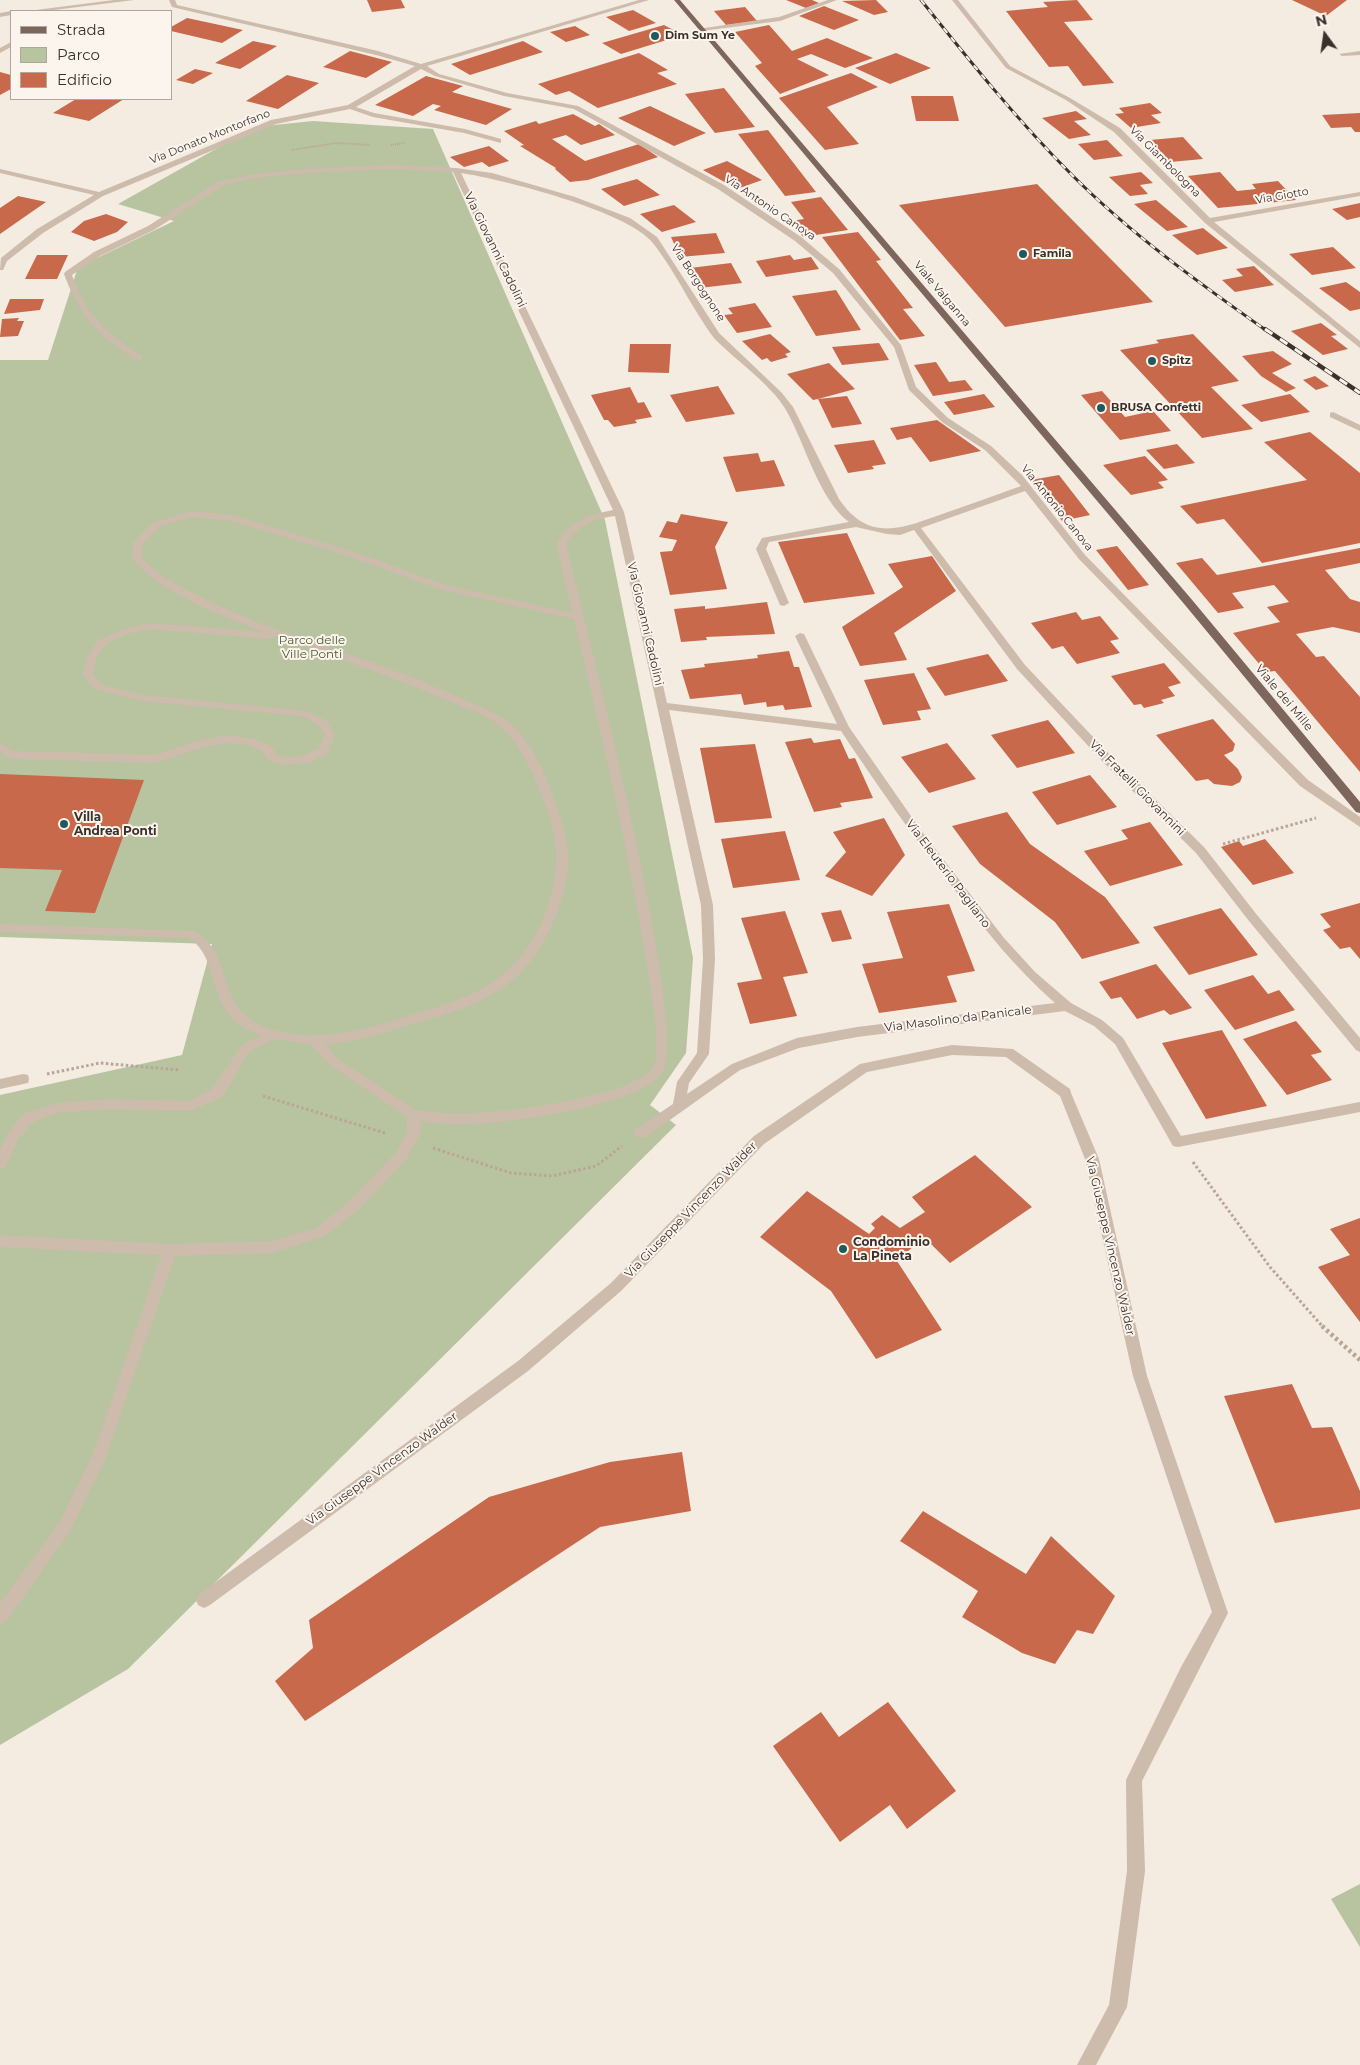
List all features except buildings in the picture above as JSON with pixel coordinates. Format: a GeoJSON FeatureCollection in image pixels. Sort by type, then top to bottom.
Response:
{"type":"FeatureCollection","features":[{"type":"Feature","properties":{"kind":"main road","name":"Viale Valganna"},"geometry":{"type":"LineString","coordinates":[[677,0],[863,216],[1189,603]]}},
{"type":"Feature","properties":{"kind":"main road","name":"Viale dei Mille"},"geometry":{"type":"LineString","coordinates":[[1189,603],[1360,809]]}},
{"type":"Feature","properties":{"kind":"street"},"geometry":{"type":"LineString","coordinates":[[61,10],[110,1],[130,0]]}},
{"type":"Feature","properties":{"kind":"street","name":"Via Antonio Canova"},"geometry":{"type":"LineString","coordinates":[[172,0],[174,6],[378,53],[421,66],[437,75],[506,95],[576,107],[721,187],[798,239],[836,271],[898,347],[912,388],[945,420],[988,448],[1028,487],[1082,557],[1304,783],[1360,823]]}},
{"type":"Feature","properties":{"kind":"street","name":"Via Donato Montorfano"},"geometry":{"type":"LineString","coordinates":[[0,268],[4,260],[40,231],[100,194],[274,122],[350,107],[421,66],[646,0]]}},
{"type":"Feature","properties":{"kind":"street"},"geometry":{"type":"LineString","coordinates":[[701,29],[780,19],[834,0]]}},
{"type":"Feature","properties":{"kind":"street","name":"Via Giambologna"},"geometry":{"type":"LineString","coordinates":[[955,0],[1008,67],[1068,98],[1117,130],[1208,221],[1360,345]]}},
{"type":"Feature","properties":{"kind":"street"},"geometry":{"type":"LineString","coordinates":[[1342,54],[1360,53]]}},
{"type":"Feature","properties":{"kind":"street"},"geometry":{"type":"LineString","coordinates":[[350,107],[372,115],[465,131],[498,141]]}},
{"type":"Feature","properties":{"kind":"street","name":"Via Borgognone"},"geometry":{"type":"LineString","coordinates":[[139,358],[107,338],[85,313],[75,297],[68,274],[97,254],[151,228],[222,183],[255,176],[305,171],[390,167],[456,170],[489,175],[572,198],[627,220],[654,239],[716,335],[779,395],[790,409],[841,510],[857,524],[878,532],[900,532],[1028,487]]}},
{"type":"Feature","properties":{"kind":"street","name":"Via Giovanni Cadolini"},"geometry":{"type":"LineString","coordinates":[[456,170],[619,512],[664,706],[707,905],[709,959],[703,1054],[683,1082],[679,1104]]}},
{"type":"Feature","properties":{"kind":"street"},"geometry":{"type":"LineString","coordinates":[[0,171],[100,194]]}},
{"type":"Feature","properties":{"kind":"street","name":"Via Giotto"},"geometry":{"type":"LineString","coordinates":[[1208,221],[1360,194]]}},
{"type":"Feature","properties":{"kind":"street"},"geometry":{"type":"LineString","coordinates":[[1333,415],[1360,428]]}},
{"type":"Feature","properties":{"kind":"street"},"geometry":{"type":"LineString","coordinates":[[314,1040],[334,1062],[412,1115],[440,1118],[480,1118],[537,1111],[626,1091],[646,1082],[658,1071],[663,1055],[650,948],[630,834],[577,617],[561,543],[570,529],[591,517],[619,512]]}},
{"type":"Feature","properties":{"kind":"street"},"geometry":{"type":"LineString","coordinates":[[0,928],[191,934],[204,941],[213,958],[226,1001],[246,1024],[273,1035],[314,1040],[356,1036],[385,1028],[442,1011],[494,988],[525,961],[554,912],[562,854],[552,808],[530,758],[503,723],[430,686],[325,649],[280,637],[228,615],[170,584],[144,567],[137,558],[138,543],[157,524],[193,514],[232,518],[350,553],[442,587],[577,617]]}},
{"type":"Feature","properties":{"kind":"street","name":"Via Borgognone"},"geometry":{"type":"LineString","coordinates":[[784,603],[761,549],[765,540],[857,524]]}},
{"type":"Feature","properties":{"kind":"street","name":"Via Fratelli Giovannini"},"geometry":{"type":"LineString","coordinates":[[916,527],[1024,672],[1108,760],[1200,850],[1360,1047]]}},
{"type":"Feature","properties":{"kind":"street"},"geometry":{"type":"LineString","coordinates":[[0,747],[12,755],[156,759],[201,744],[228,739],[252,742],[266,749],[273,758],[284,761],[305,760],[324,750],[330,735],[323,723],[304,712],[142,698],[98,688],[88,675],[92,659],[102,642],[124,632],[150,626],[280,637]]}},
{"type":"Feature","properties":{"kind":"street","name":"Via Eleuterio Pagliano"},"geometry":{"type":"LineString","coordinates":[[800,636],[844,728],[916,832],[1000,942],[1031,974],[1068,1006]]}},
{"type":"Feature","properties":{"kind":"street"},"geometry":{"type":"LineString","coordinates":[[664,706],[844,728]]}},
{"type":"Feature","properties":{"kind":"street"},"geometry":{"type":"LineString","coordinates":[[1068,1006],[1098,1023],[1119,1041],[1178,1142],[1360,1107]]}},
{"type":"Feature","properties":{"kind":"street","name":"Via Masolino da Panicale"},"geometry":{"type":"LineString","coordinates":[[641,1133],[679,1104],[736,1067],[797,1043],[857,1032],[1068,1006]]}},
{"type":"Feature","properties":{"kind":"street"},"geometry":{"type":"LineString","coordinates":[[0,1164],[14,1138],[28,1118],[57,1108],[108,1104],[190,1106],[217,1093],[246,1048],[273,1035]]}},
{"type":"Feature","properties":{"kind":"street","name":"Via Giuseppe Vincenzo Walder"},"geometry":{"type":"LineString","coordinates":[[204,1600],[523,1366],[616,1287],[759,1140],[856,1073],[864,1068],[952,1050],[1009,1052],[1065,1093],[1092,1159],[1140,1376],[1220,1613],[1187,1673],[1134,1780],[1136,1871],[1118,2006],[1086,2065]]}},
{"type":"Feature","properties":{"kind":"street"},"geometry":{"type":"LineString","coordinates":[[0,1084],[23,1079]]}},
{"type":"Feature","properties":{"kind":"street"},"geometry":{"type":"LineString","coordinates":[[0,1241],[170,1250],[272,1247],[320,1232],[353,1206],[402,1156],[414,1132],[412,1115]]}},
{"type":"Feature","properties":{"kind":"street"},"geometry":{"type":"LineString","coordinates":[[0,1616],[64,1528],[100,1456],[170,1250]]}},
{"type":"Feature","properties":{"kind":"path"},"geometry":{"type":"LineString","coordinates":[[1200,850],[1319,817]]}},
{"type":"Feature","properties":{"kind":"path"},"geometry":{"type":"LineString","coordinates":[[23,1079],[100,1063],[180,1070]]}},
{"type":"Feature","properties":{"kind":"path"},"geometry":{"type":"LineString","coordinates":[[263,1096],[386,1133]]}},
{"type":"Feature","properties":{"kind":"path"},"geometry":{"type":"LineString","coordinates":[[427,1146],[511,1173],[552,1176],[596,1166],[641,1133]]}},
{"type":"Feature","properties":{"kind":"path"},"geometry":{"type":"LineString","coordinates":[[1178,1142],[1279,1278],[1314,1317],[1360,1360]]}},
{"type":"Feature","properties":{"kind":"green space","name":"Parco delle Ville Ponti"},"geometry":{"type":"Polygon","coordinates":[[[313,121],[433,129],[605,520],[693,958],[686,1053],[650,1105],[676,1125],[128,1669],[0,1745],[0,1095],[182,1055],[212,944],[0,937],[0,360],[48,360],[78,267],[174,221],[118,204],[255,127],[313,121]]]}},
{"type":"Feature","properties":{"kind":"green space"},"geometry":{"type":"Polygon","coordinates":[[[1360,1884],[1360,1947],[1331,1899],[1360,1884]]]}},
{"type":"Feature","properties":{"kind":"railway"},"geometry":{"type":"LineString","coordinates":[[921,0],[975,67],[1072,175],[1142,238],[1216,295],[1267,331]]}},
{"type":"Feature","properties":{"kind":"railway"},"geometry":{"type":"LineString","coordinates":[[1265,329],[1360,393]]}},
{"type":"Feature","properties":{"kind":"place","name":"Dim Sum Ye"},"geometry":{"type":"Point","coordinates":[655,36]}},
{"type":"Feature","properties":{"kind":"place","name":"Famila"},"geometry":{"type":"Point","coordinates":[1023,254]}},
{"type":"Feature","properties":{"kind":"place","name":"Spitz"},"geometry":{"type":"Point","coordinates":[1152,361]}},
{"type":"Feature","properties":{"kind":"place","name":"BRUSA Confetti"},"geometry":{"type":"Point","coordinates":[1101,408]}},
{"type":"Feature","properties":{"kind":"place","name":"Villa Andrea Ponti"},"geometry":{"type":"Point","coordinates":[64,824]}},
{"type":"Feature","properties":{"kind":"place","name":"Condominio La Pineta"},"geometry":{"type":"Point","coordinates":[843,1249]}}]}
